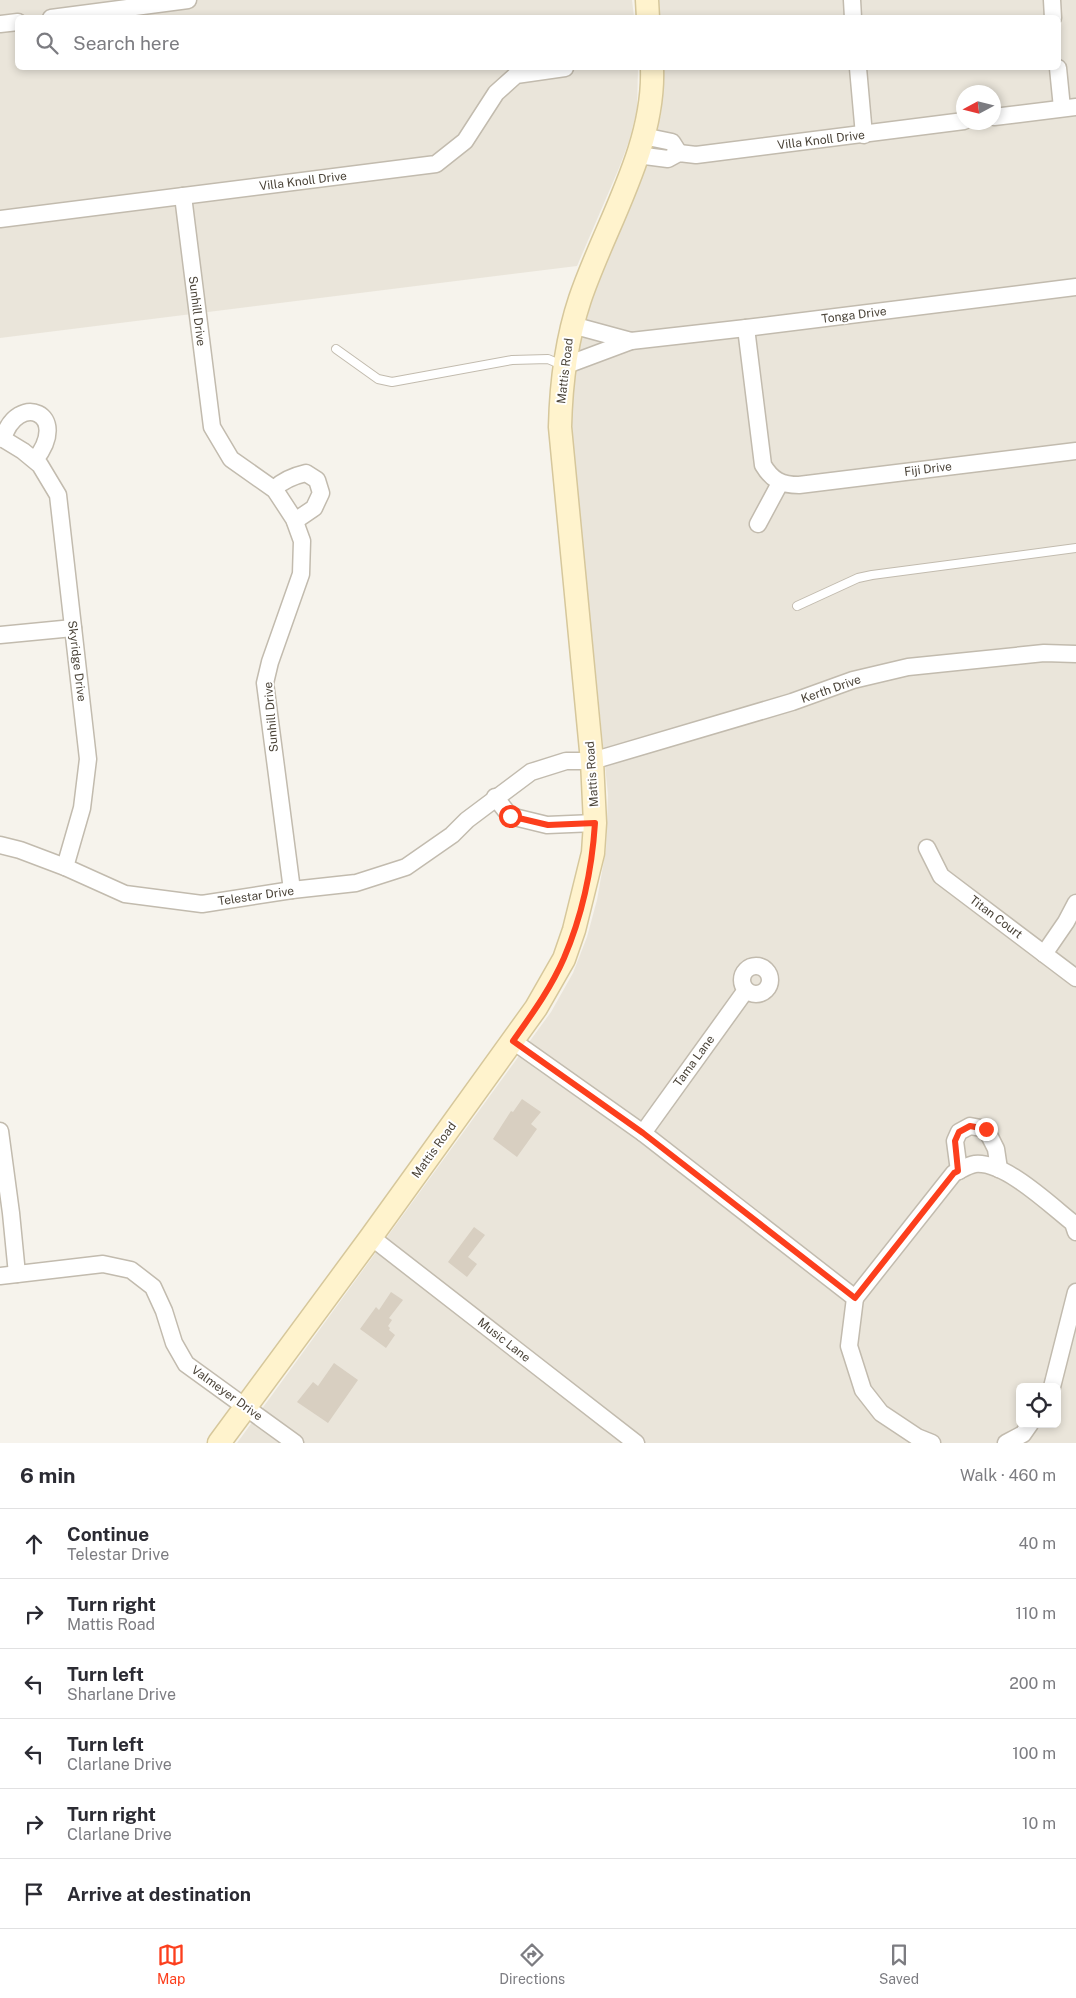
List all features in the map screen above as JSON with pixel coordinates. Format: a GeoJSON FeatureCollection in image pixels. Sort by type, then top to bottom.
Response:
{"type":"FeatureCollection","features":[{"type":"Feature","properties":{"kind":"main road"},"geometry":{"type":"LineString","coordinates":[[647,0],[648,15]]}},
{"type":"Feature","properties":{"kind":"main road","name":"Mattis Road"},"geometry":{"type":"LineString","coordinates":[[219,1443],[513,1041],[546,991],[569,944],[587,882],[593,853],[595,823],[592,760],[560,427],[564,366],[572,325],[585,285],[640,146],[651,108],[652,70]]}},
{"type":"Feature","properties":{"kind":"street"},"geometry":{"type":"LineString","coordinates":[[74,15],[188,0]]}},
{"type":"Feature","properties":{"kind":"street"},"geometry":{"type":"LineString","coordinates":[[852,0],[853,15]]}},
{"type":"Feature","properties":{"kind":"street"},"geometry":{"type":"LineString","coordinates":[[1052,0],[1053,15]]}},
{"type":"Feature","properties":{"kind":"street"},"geometry":{"type":"LineString","coordinates":[[0,24],[15,22]]}},
{"type":"Feature","properties":{"kind":"street","name":"Villa Knoll Drive"},"geometry":{"type":"LineString","coordinates":[[0,219],[436,164],[465,140],[496,93],[516,75],[551,70]]}},
{"type":"Feature","properties":{"kind":"street"},"geometry":{"type":"LineString","coordinates":[[858,70],[864,135]]}},
{"type":"Feature","properties":{"kind":"street"},"geometry":{"type":"LineString","coordinates":[[1001,116],[1069,108],[1059,70]]}},
{"type":"Feature","properties":{"kind":"street","name":"Villa Knoll Drive"},"geometry":{"type":"LineString","coordinates":[[640,146],[672,142],[679,153],[696,155],[956,122]]}},
{"type":"Feature","properties":{"kind":"street","name":"Sunhill Drive"},"geometry":{"type":"LineString","coordinates":[[182,196],[212,427],[232,459],[274,489],[295,520],[302,541],[301,574],[270,662],[266,683],[292,890]]}},
{"type":"Feature","properties":{"kind":"street","name":"Tonga Drive"},"geometry":{"type":"LineString","coordinates":[[564,366],[631,341],[1076,287]]}},
{"type":"Feature","properties":{"kind":"street","name":"Tonga Drive"},"geometry":{"type":"LineString","coordinates":[[572,325],[631,341]]}},
{"type":"Feature","properties":{"kind":"street"},"geometry":{"type":"LineString","coordinates":[[746,328],[762,465],[780,483],[758,524]]}},
{"type":"Feature","properties":{"kind":"street","name":"Skyridge Drive"},"geometry":{"type":"LineString","coordinates":[[35,460],[44,448],[49,430],[44,418],[36,413],[19,414],[12,421],[2,438],[40,465],[58,495],[88,759],[82,808],[66,867]]}},
{"type":"Feature","properties":{"kind":"street","name":"Fiji Drive"},"geometry":{"type":"LineString","coordinates":[[780,483],[798,485],[1076,451]]}},
{"type":"Feature","properties":{"kind":"street"},"geometry":{"type":"LineString","coordinates":[[274,489],[280,482],[292,476],[306,473],[316,480],[322,493],[314,508],[295,520]]}},
{"type":"Feature","properties":{"kind":"street"},"geometry":{"type":"LineString","coordinates":[[0,635],[73,628]]}},
{"type":"Feature","properties":{"kind":"street","name":"Kerth Drive"},"geometry":{"type":"LineString","coordinates":[[592,760],[792,702],[853,680],[891,670],[1044,653],[1076,654]]}},
{"type":"Feature","properties":{"kind":"street","name":"Telestar Drive"},"geometry":{"type":"LineString","coordinates":[[0,845],[20,850],[66,867],[125,894],[202,904],[292,890],[356,883],[406,866],[452,835],[495,797],[531,772],[566,762],[592,760]]}},
{"type":"Feature","properties":{"kind":"street"},"geometry":{"type":"LineString","coordinates":[[495,797],[510,816],[548,825],[595,823]]}},
{"type":"Feature","properties":{"kind":"street","name":"Titan Court"},"geometry":{"type":"LineString","coordinates":[[927,848],[941,876],[1076,978]]}},
{"type":"Feature","properties":{"kind":"street"},"geometry":{"type":"LineString","coordinates":[[1044,954],[1066,922],[1076,903]]}},
{"type":"Feature","properties":{"kind":"street","name":"Tama Lane"},"geometry":{"type":"LineString","coordinates":[[643,1133],[746,990]]}},
{"type":"Feature","properties":{"kind":"street"},"geometry":{"type":"LineString","coordinates":[[513,1041],[643,1133],[855,1298]]}},
{"type":"Feature","properties":{"kind":"street"},"geometry":{"type":"LineString","coordinates":[[958,1171],[955,1141],[959,1132],[970,1126],[986,1129],[996,1149],[999,1169]]}},
{"type":"Feature","properties":{"kind":"street"},"geometry":{"type":"LineString","coordinates":[[0,1131],[18,1274]]}},
{"type":"Feature","properties":{"kind":"street"},"geometry":{"type":"LineString","coordinates":[[932,1443],[917,1437],[881,1413],[863,1390],[849,1346],[855,1298],[954,1173],[974,1164],[990,1164],[1010,1174],[1073,1223],[1076,1232]]}},
{"type":"Feature","properties":{"kind":"street","name":"Music Lane"},"geometry":{"type":"LineString","coordinates":[[371,1236],[636,1443]]}},
{"type":"Feature","properties":{"kind":"street","name":"Valmeyer Drive"},"geometry":{"type":"LineString","coordinates":[[0,1276],[102,1264],[132,1270],[152,1288],[164,1311],[174,1343],[186,1364],[295,1443]]}},
{"type":"Feature","properties":{"kind":"street"},"geometry":{"type":"LineString","coordinates":[[1053,1383],[1076,1292]]}},
{"type":"Feature","properties":{"kind":"street"},"geometry":{"type":"LineString","coordinates":[[1006,1443],[1023,1434],[1027,1428]]}},
{"type":"Feature","properties":{"kind":"lane"},"geometry":{"type":"LineString","coordinates":[[336,348],[378,379],[392,382],[512,360],[548,359],[564,366]]}},
{"type":"Feature","properties":{"kind":"lane"},"geometry":{"type":"LineString","coordinates":[[797,606],[858,578],[872,575],[1076,548]]}},
{"type":"Feature","properties":{"kind":"shaded area"},"geometry":{"type":"Polygon","coordinates":[[[0,0],[632,0],[634,15],[15,15],[15,70],[638,70],[637,110],[629,141],[619,168],[577,266],[0,338],[0,0]]]}},
{"type":"Feature","properties":{"kind":"shaded area"},"geometry":{"type":"Polygon","coordinates":[[[658,0],[1076,0],[1076,1443],[237,1443],[551,1012],[573,973],[587,937],[597,900],[606,849],[608,795],[571,426],[572,384],[585,309],[661,115],[664,84],[663,70],[1061,70],[1061,15],[659,15],[658,0]]]}},
{"type":"Feature","properties":{"kind":"building"},"geometry":{"type":"Polygon","coordinates":[[[522,1099],[541,1112],[531,1124],[537,1129],[517,1157],[493,1139],[511,1111],[513,1112],[522,1099]]]}},
{"type":"Feature","properties":{"kind":"building"},"geometry":{"type":"Polygon","coordinates":[[[474,1227],[485,1235],[468,1257],[477,1264],[467,1277],[448,1262],[474,1227]]]}},
{"type":"Feature","properties":{"kind":"building"},"geometry":{"type":"Polygon","coordinates":[[[391,1292],[403,1300],[389,1318],[392,1320],[388,1326],[389,1330],[395,1335],[386,1348],[360,1329],[376,1307],[379,1310],[391,1292]]]}},
{"type":"Feature","properties":{"kind":"building"},"geometry":{"type":"Polygon","coordinates":[[[334,1363],[358,1380],[328,1423],[297,1402],[313,1382],[318,1386],[334,1363]]]}},
{"type":"Feature","properties":{"kind":"route"},"geometry":{"type":"LineString","coordinates":[[510,816],[548,825],[595,823],[593,853],[587,882],[581,908],[564,959],[536,1008],[513,1041],[643,1133],[855,1298],[954,1173],[958,1171],[955,1141],[959,1132],[970,1126],[986,1129]]}}]}
